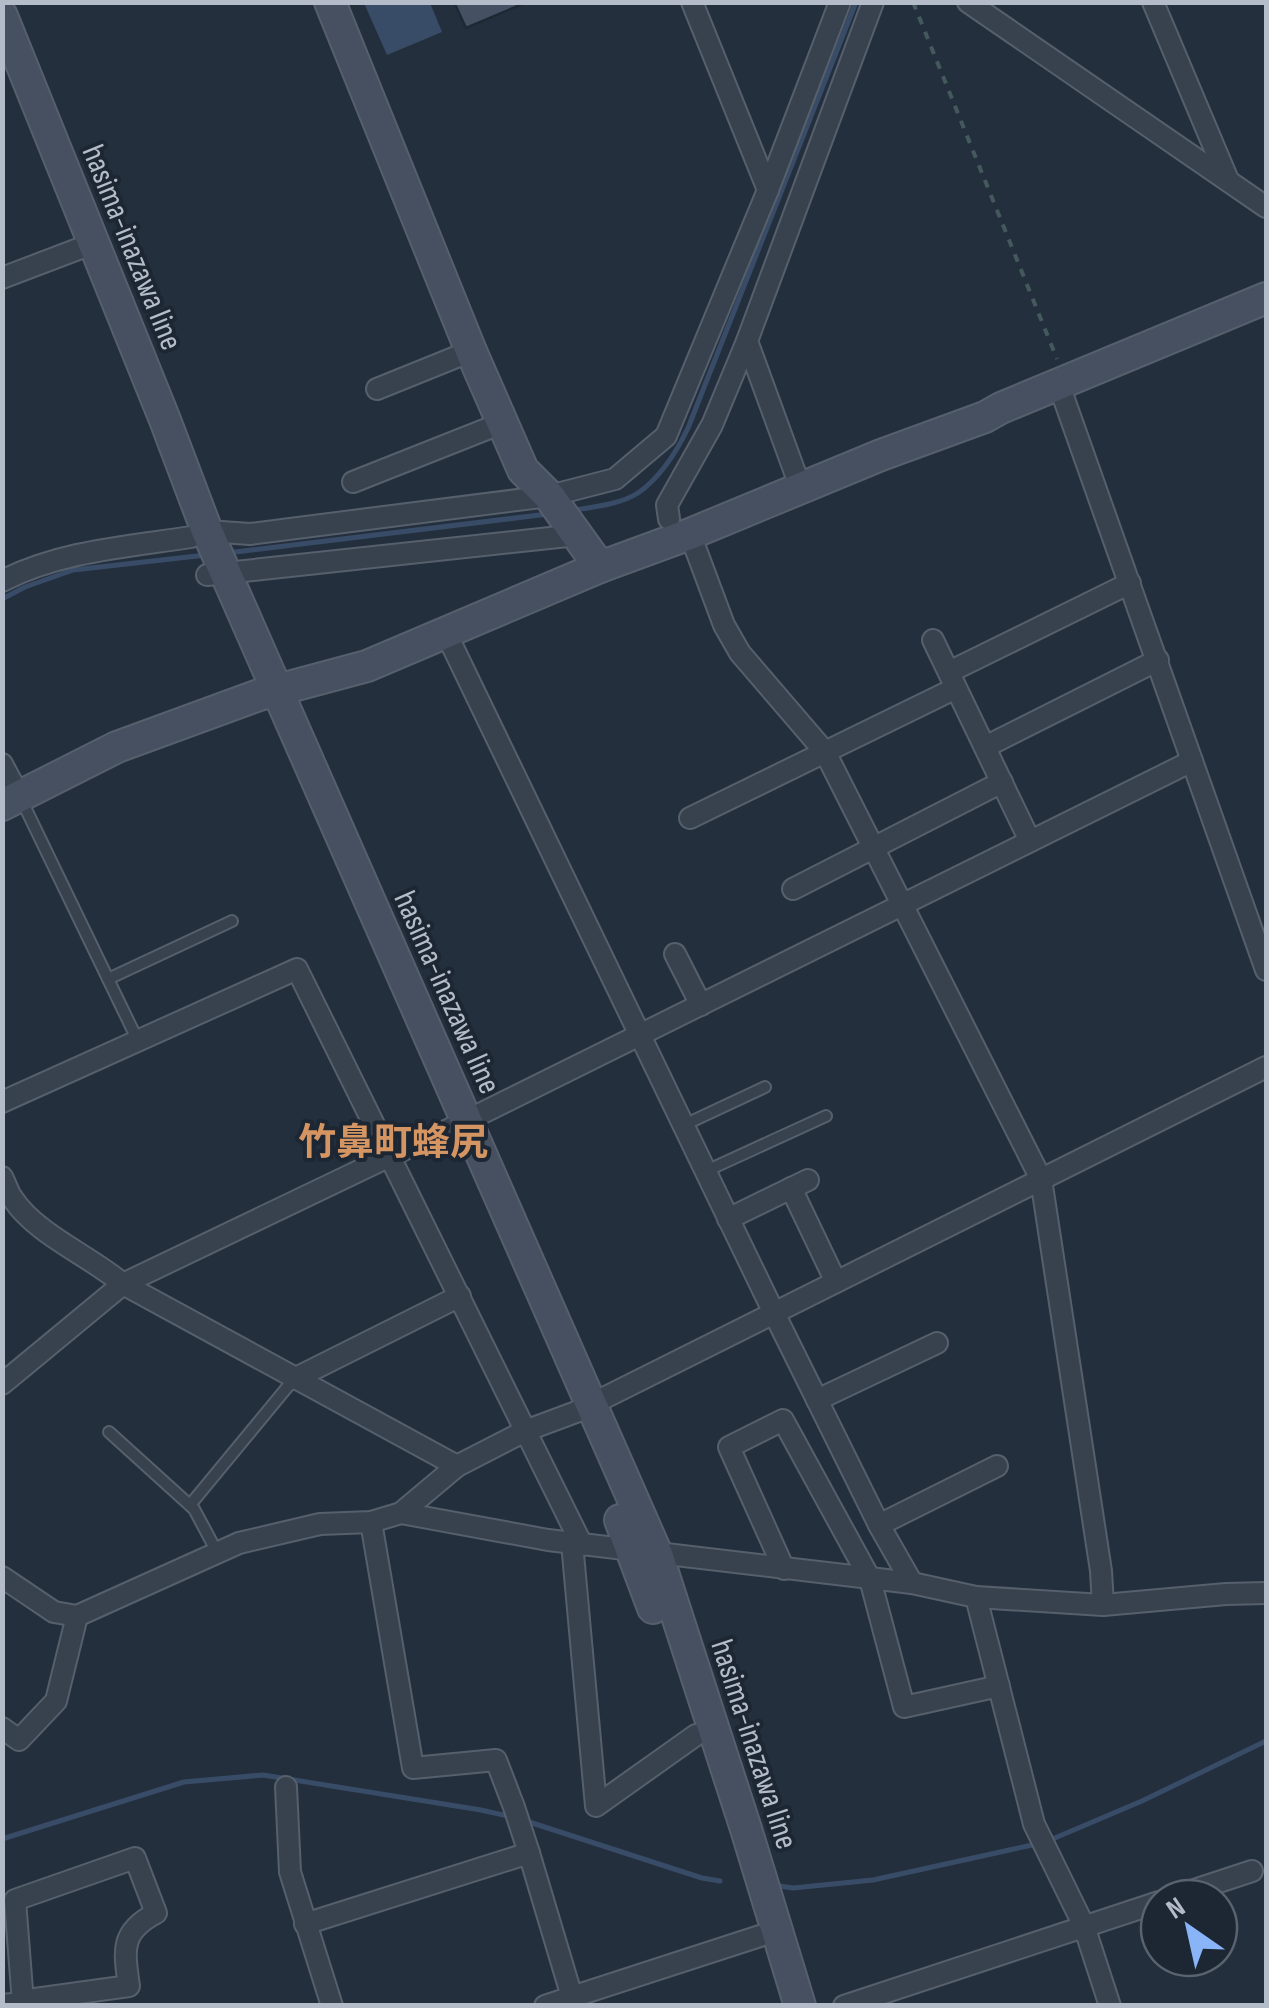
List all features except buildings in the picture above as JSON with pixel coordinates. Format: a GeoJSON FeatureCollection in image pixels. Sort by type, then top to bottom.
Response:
{"type":"FeatureCollection","features":[{"type":"Feature","properties":{"kind":"main road"},"geometry":{"type":"LineString","coordinates":[[330,2],[523,470],[562,514],[600,568]]}},
{"type":"Feature","properties":{"kind":"main road","name":"hasima-inazawa line"},"geometry":{"type":"LineString","coordinates":[[2,16],[86,246],[208,554],[645,1553],[746,1829],[800,2006]]}},
{"type":"Feature","properties":{"kind":"main road","name":"hasima-inazawa line"},"geometry":{"type":"LineString","coordinates":[[2,63],[86,246]]}},
{"type":"Feature","properties":{"kind":"main road"},"geometry":{"type":"LineString","coordinates":[[11,800],[117,747],[268,692],[367,666],[600,568],[680,527],[801,489],[985,417],[1266,298]]}},
{"type":"Feature","properties":{"kind":"main road","name":"hasima-inazawa line"},"geometry":{"type":"LineString","coordinates":[[645,1553],[696,1735],[782,2006]]}},
{"type":"Feature","properties":{"kind":"street"},"geometry":{"type":"LineString","coordinates":[[692,2],[768,190]]}},
{"type":"Feature","properties":{"kind":"street"},"geometry":{"type":"LineString","coordinates":[[2,581],[78,553],[208,554],[562,514],[616,479],[666,436],[768,190],[840,2]]}},
{"type":"Feature","properties":{"kind":"street"},"geometry":{"type":"LineString","coordinates":[[873,2],[747,341],[712,425],[668,505],[740,653],[825,752],[1041,1179],[1103,1605]]}},
{"type":"Feature","properties":{"kind":"street"},"geometry":{"type":"LineString","coordinates":[[1154,2],[1229,182]]}},
{"type":"Feature","properties":{"kind":"street"},"geometry":{"type":"LineString","coordinates":[[971,3],[1266,207]]}},
{"type":"Feature","properties":{"kind":"street"},"geometry":{"type":"LineString","coordinates":[[2,278],[86,246]]}},
{"type":"Feature","properties":{"kind":"street"},"geometry":{"type":"LineString","coordinates":[[747,341],[801,489]]}},
{"type":"Feature","properties":{"kind":"street"},"geometry":{"type":"LineString","coordinates":[[377,389],[472,351]]}},
{"type":"Feature","properties":{"kind":"street"},"geometry":{"type":"LineString","coordinates":[[1063,383],[1266,970]]}},
{"type":"Feature","properties":{"kind":"street"},"geometry":{"type":"LineString","coordinates":[[353,482],[502,423]]}},
{"type":"Feature","properties":{"kind":"street"},"geometry":{"type":"LineString","coordinates":[[208,554],[250,534],[562,514]]}},
{"type":"Feature","properties":{"kind":"street"},"geometry":{"type":"LineString","coordinates":[[690,818],[825,752],[1130,583]]}},
{"type":"Feature","properties":{"kind":"street"},"geometry":{"type":"LineString","coordinates":[[446,633],[774,1313],[912,1583]]}},
{"type":"Feature","properties":{"kind":"street"},"geometry":{"type":"LineString","coordinates":[[933,640],[1030,841]]}},
{"type":"Feature","properties":{"kind":"street"},"geometry":{"type":"LineString","coordinates":[[984,746],[1158,660]]}},
{"type":"Feature","properties":{"kind":"street"},"geometry":{"type":"LineString","coordinates":[[2,1384],[122,1284],[458,1126],[1192,761]]}},
{"type":"Feature","properties":{"kind":"street"},"geometry":{"type":"LineString","coordinates":[[2,764],[11,800]]}},
{"type":"Feature","properties":{"kind":"street"},"geometry":{"type":"LineString","coordinates":[[793,889],[1002,782]]}},
{"type":"Feature","properties":{"kind":"street"},"geometry":{"type":"LineString","coordinates":[[675,954],[700,1005]]}},
{"type":"Feature","properties":{"kind":"street"},"geometry":{"type":"LineString","coordinates":[[2,1102],[297,969],[460,1296],[577,1544],[596,1806],[696,1735]]}},
{"type":"Feature","properties":{"kind":"street"},"geometry":{"type":"LineString","coordinates":[[2,1578],[54,1612],[77,1616],[239,1543],[320,1524],[370,1522],[400,1513],[457,1466],[524,1431],[584,1408],[1266,1068]]}},
{"type":"Feature","properties":{"kind":"street"},"geometry":{"type":"LineString","coordinates":[[2,1177],[11,1198],[31,1220],[122,1284],[457,1466]]}},
{"type":"Feature","properties":{"kind":"street"},"geometry":{"type":"LineString","coordinates":[[728,1219],[800,1184],[836,1282]]}},
{"type":"Feature","properties":{"kind":"street"},"geometry":{"type":"LineString","coordinates":[[294,1380],[460,1296]]}},
{"type":"Feature","properties":{"kind":"street"},"geometry":{"type":"LineString","coordinates":[[817,1400],[937,1343]]}},
{"type":"Feature","properties":{"kind":"street"},"geometry":{"type":"LineString","coordinates":[[784,1569],[729,1447],[783,1420],[870,1579],[904,1707],[999,1686]]}},
{"type":"Feature","properties":{"kind":"street"},"geometry":{"type":"LineString","coordinates":[[880,1525],[997,1466]]}},
{"type":"Feature","properties":{"kind":"street"},"geometry":{"type":"LineString","coordinates":[[400,1513],[577,1544],[912,1583],[976,1598],[1103,1605],[1266,1593]]}},
{"type":"Feature","properties":{"kind":"street"},"geometry":{"type":"LineString","coordinates":[[370,1522],[413,1768],[496,1760],[514,1806],[572,1997]]}},
{"type":"Feature","properties":{"kind":"street"},"geometry":{"type":"LineString","coordinates":[[976,1598],[1034,1824],[1084,1926],[1110,2006]]}},
{"type":"Feature","properties":{"kind":"street"},"geometry":{"type":"LineString","coordinates":[[2,1728],[18,1740],[56,1701],[77,1616]]}},
{"type":"Feature","properties":{"kind":"street"},"geometry":{"type":"LineString","coordinates":[[286,1786],[290,1872],[332,2006]]}},
{"type":"Feature","properties":{"kind":"street"},"geometry":{"type":"LineString","coordinates":[[305,1924],[528,1853]]}},
{"type":"Feature","properties":{"kind":"street"},"geometry":{"type":"LineString","coordinates":[[135,1858],[156,1914],[137,1923],[124,1948],[129,1986],[16,2005],[9,1902],[135,1858]]}},
{"type":"Feature","properties":{"kind":"street"},"geometry":{"type":"LineString","coordinates":[[1231,1878],[1252,1871]]}},
{"type":"Feature","properties":{"kind":"street"},"geometry":{"type":"LineString","coordinates":[[844,2006],[1139,1908]]}},
{"type":"Feature","properties":{"kind":"street"},"geometry":{"type":"LineString","coordinates":[[545,2006],[760,1936]]}},
{"type":"Feature","properties":{"kind":"lane"},"geometry":{"type":"LineString","coordinates":[[11,800],[138,1041]]}},
{"type":"Feature","properties":{"kind":"lane"},"geometry":{"type":"LineString","coordinates":[[108,979],[232,921]]}},
{"type":"Feature","properties":{"kind":"lane"},"geometry":{"type":"LineString","coordinates":[[683,1126],[765,1086]]}},
{"type":"Feature","properties":{"kind":"lane"},"geometry":{"type":"LineString","coordinates":[[706,1172],[826,1116]]}},
{"type":"Feature","properties":{"kind":"lane"},"geometry":{"type":"LineString","coordinates":[[190,1505],[294,1380]]}},
{"type":"Feature","properties":{"kind":"lane"},"geometry":{"type":"LineString","coordinates":[[110,1432],[194,1508],[217,1552]]}},
{"type":"Feature","properties":{"kind":"path"},"geometry":{"type":"LineString","coordinates":[[913,2],[1063,383]]}},
{"type":"Feature","properties":{"kind":"water"},"geometry":{"type":"Polygon","coordinates":[[[364,3],[430,3],[442,32],[387,55],[364,3]]]}},
{"type":"Feature","properties":{"kind":"waterway"},"geometry":{"type":"LineString","coordinates":[[574,510],[616,502],[638,493],[661,472],[688,428],[856,2]]}},
{"type":"Feature","properties":{"kind":"waterway"},"geometry":{"type":"LineString","coordinates":[[227,553],[548,514]]}},
{"type":"Feature","properties":{"kind":"waterway"},"geometry":{"type":"LineString","coordinates":[[2,599],[73,570],[206,555]]}},
{"type":"Feature","properties":{"kind":"waterway"},"geometry":{"type":"LineString","coordinates":[[1050,1840],[1266,1741]]}},
{"type":"Feature","properties":{"kind":"waterway"},"geometry":{"type":"LineString","coordinates":[[2,1839],[184,1782],[263,1775],[512,1817]]}},
{"type":"Feature","properties":{"kind":"waterway"},"geometry":{"type":"LineString","coordinates":[[523,1820],[720,1881]]}},
{"type":"Feature","properties":{"kind":"waterway"},"geometry":{"type":"LineString","coordinates":[[780,1886],[873,1880],[1032,1845]]}},
{"type":"Feature","properties":{"kind":"district","name":"竹鼻町蜂尻"},"geometry":{"type":"Point","coordinates":[393,1142]}}]}
